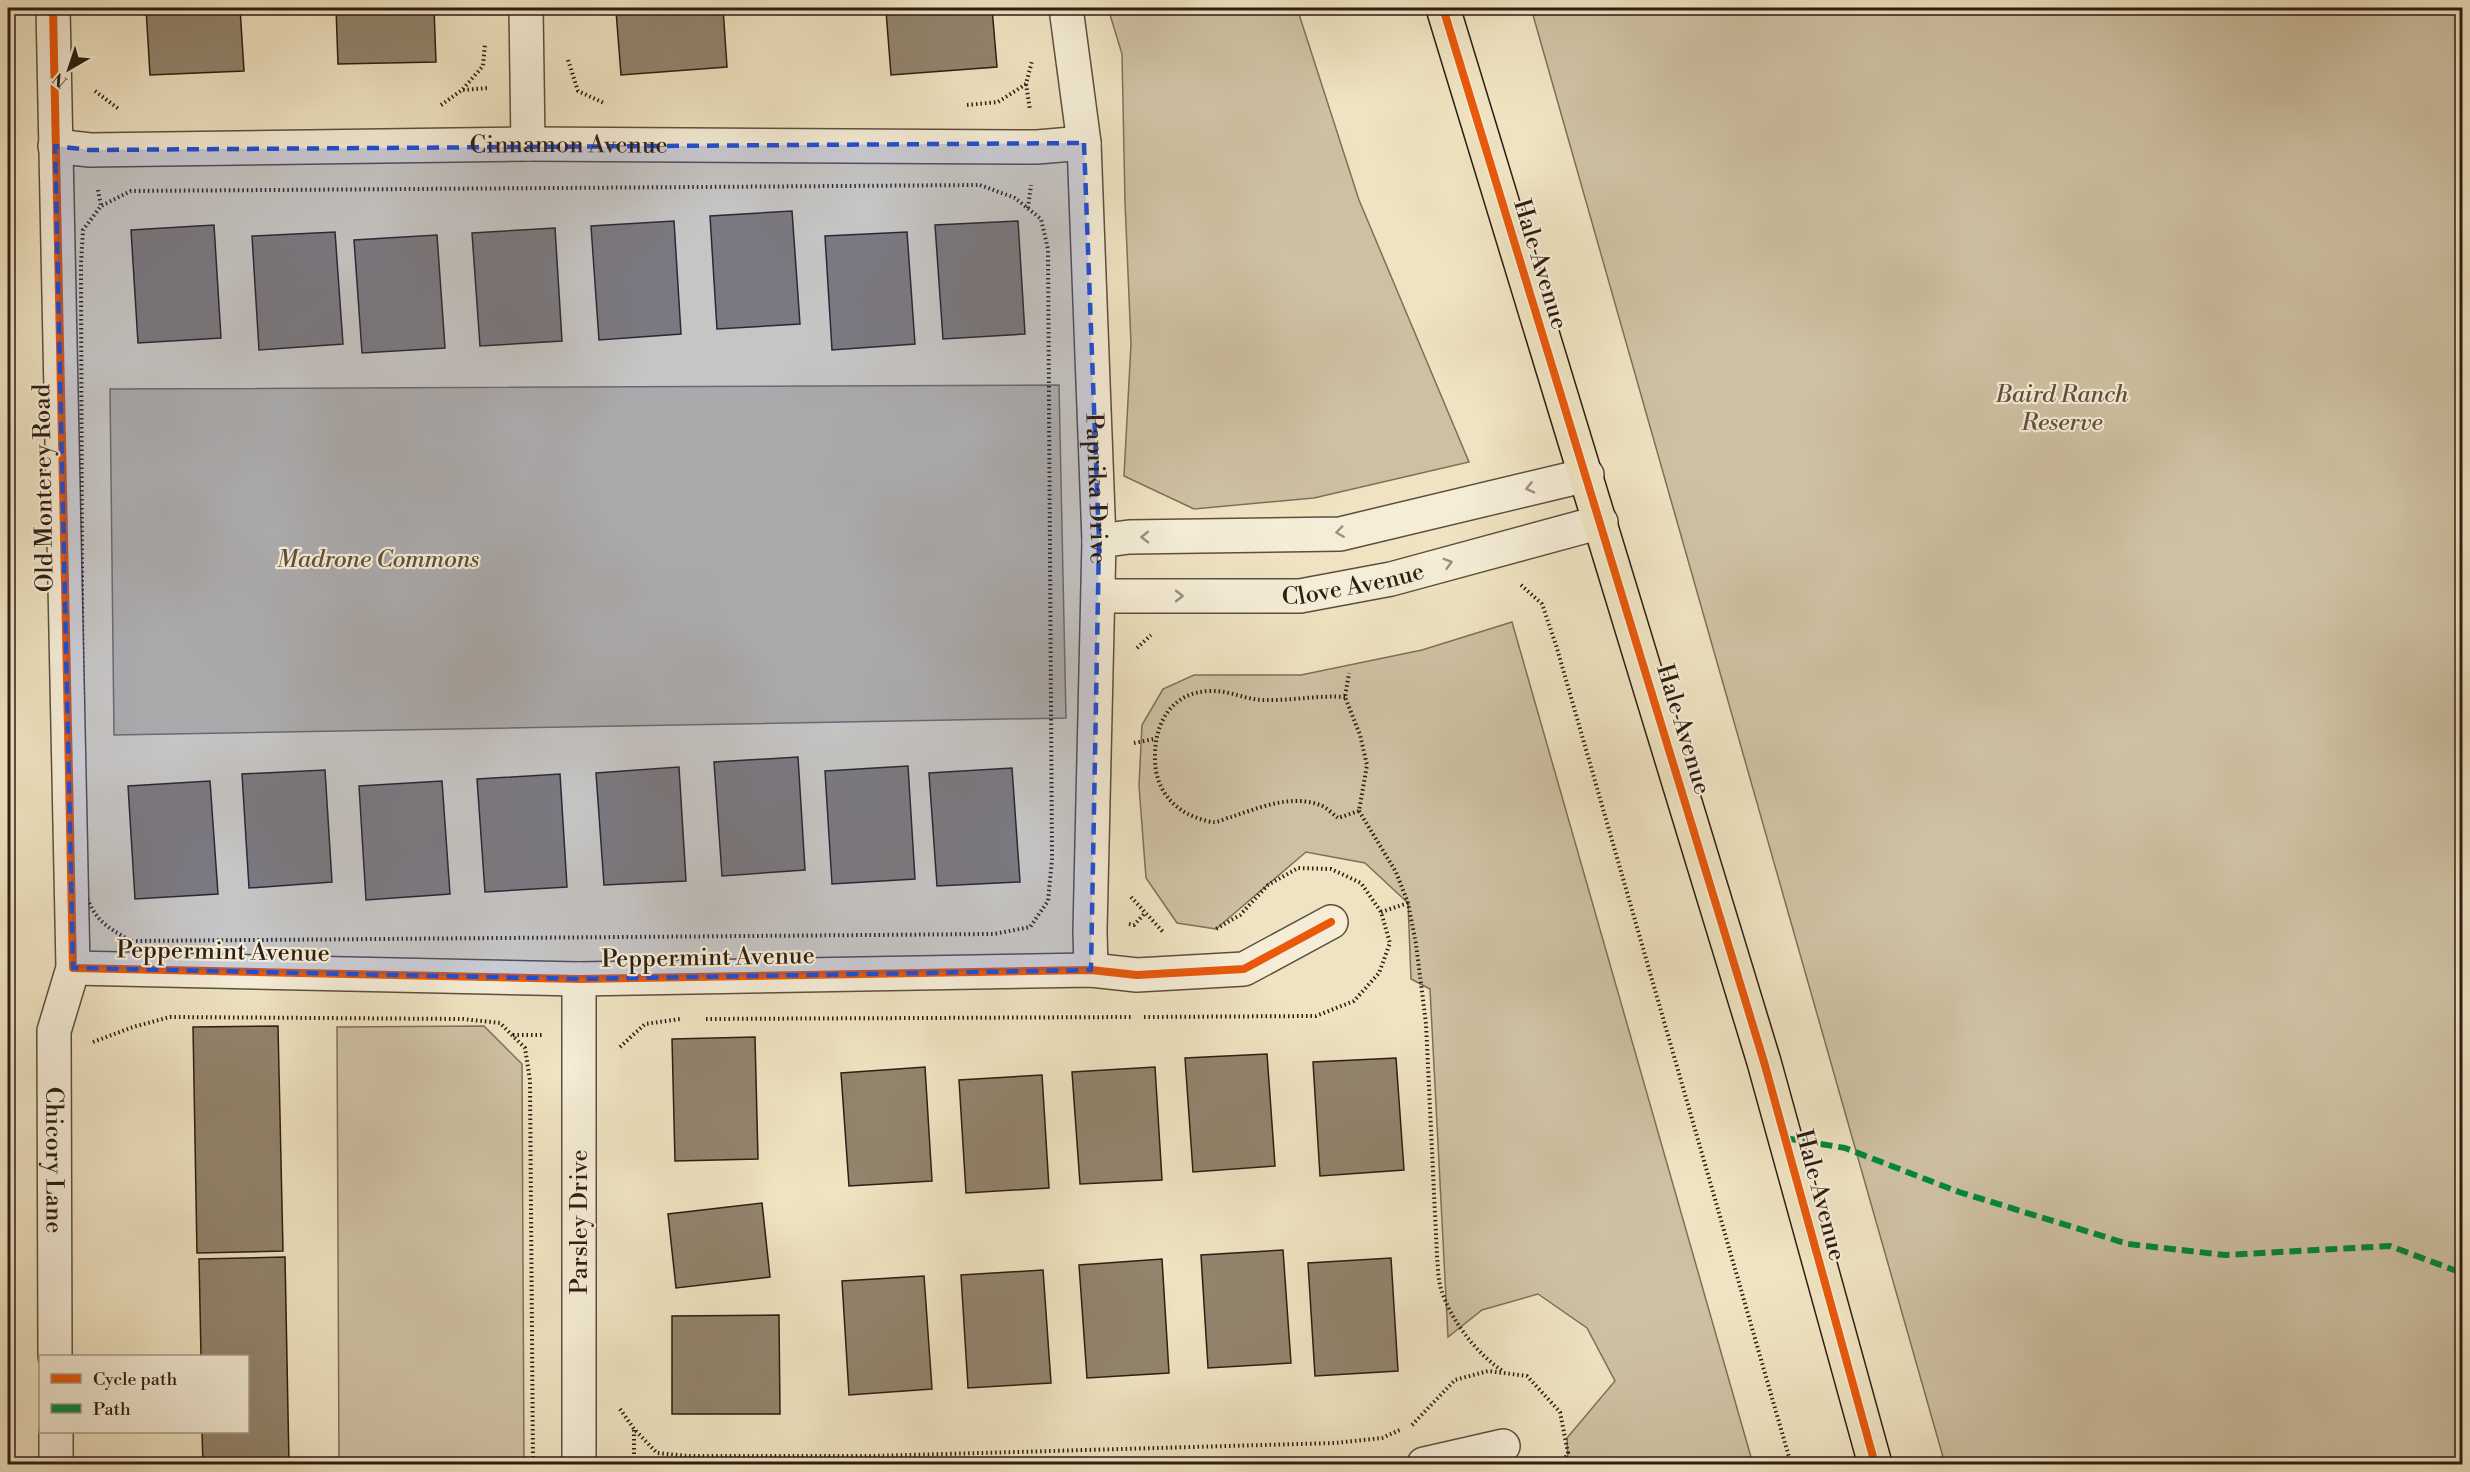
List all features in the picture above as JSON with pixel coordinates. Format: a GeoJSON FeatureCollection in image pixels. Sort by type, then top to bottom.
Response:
{"type":"FeatureCollection","features":[{"type":"Feature","properties":{"kind":"main road","name":"Hale Avenue"},"geometry":{"type":"LineString","coordinates":[[1443,8],[1764,1062],[1875,1464]]}},
{"type":"Feature","properties":{"kind":"street","name":"Old Monterey Road"},"geometry":{"type":"LineString","coordinates":[[53,8],[73,968]]}},
{"type":"Feature","properties":{"kind":"street"},"geometry":{"type":"LineString","coordinates":[[526,8],[528,144]]}},
{"type":"Feature","properties":{"kind":"street","name":"Paprika Drive"},"geometry":{"type":"LineString","coordinates":[[1066,8],[1084,144],[1099,541],[1091,970]]}},
{"type":"Feature","properties":{"kind":"street","name":"Cinnamon Avenue"},"geometry":{"type":"LineString","coordinates":[[55,146],[90,150],[528,144],[1037,147],[1084,144]]}},
{"type":"Feature","properties":{"kind":"street","name":"Clove Avenue"},"geometry":{"type":"LineString","coordinates":[[1099,541],[1130,537],[1340,534],[1587,475]]}},
{"type":"Feature","properties":{"kind":"street","name":"Clove Avenue"},"geometry":{"type":"LineString","coordinates":[[1099,596],[1300,596],[1391,579],[1601,522]]}},
{"type":"Feature","properties":{"kind":"street","name":"Peppermint Avenue"},"geometry":{"type":"LineString","coordinates":[[73,968],[579,979],[1091,970],[1137,975],[1244,969],[1331,922]]}},
{"type":"Feature","properties":{"kind":"street","name":"Chicory Lane"},"geometry":{"type":"LineString","coordinates":[[55,1355],[54,1031],[73,968]]}},
{"type":"Feature","properties":{"kind":"street","name":"Parsley Drive"},"geometry":{"type":"LineString","coordinates":[[579,979],[579,1464]]}},
{"type":"Feature","properties":{"kind":"street"},"geometry":{"type":"LineString","coordinates":[[56,1433],[56,1464]]}},
{"type":"Feature","properties":{"kind":"street"},"geometry":{"type":"LineString","coordinates":[[1424,1464],[1503,1446]]}},
{"type":"Feature","properties":{"kind":"path"},"geometry":{"type":"LineString","coordinates":[[438,107],[462,90],[483,66],[485,42]]}},
{"type":"Feature","properties":{"kind":"path"},"geometry":{"type":"LineString","coordinates":[[957,105],[998,102],[1026,84],[1034,50]]}},
{"type":"Feature","properties":{"kind":"path"},"geometry":{"type":"LineString","coordinates":[[566,53],[578,91],[606,104]]}},
{"type":"Feature","properties":{"kind":"path"},"geometry":{"type":"LineString","coordinates":[[980,184],[1015,198],[1041,219],[1048,249],[1052,859],[1048,901],[1030,927],[994,934],[131,940],[112,930],[94,915],[83,889],[82,230],[101,206],[131,191],[980,184]]}},
{"type":"Feature","properties":{"kind":"path"},"geometry":{"type":"LineString","coordinates":[[1516,584],[1524,586],[1542,603],[1556,645],[1791,1464]]}},
{"type":"Feature","properties":{"kind":"path"},"geometry":{"type":"LineString","coordinates":[[1134,652],[1156,631]]}},
{"type":"Feature","properties":{"kind":"path"},"geometry":{"type":"LineString","coordinates":[[1349,673],[1345,697],[1360,735],[1367,765],[1359,811],[1396,872],[1408,903],[1421,972],[1426,1024],[1437,1256],[1441,1289],[1456,1320],[1473,1342],[1489,1362],[1506,1373]]}},
{"type":"Feature","properties":{"kind":"path"},"geometry":{"type":"LineString","coordinates":[[1345,697],[1260,700],[1209,690],[1183,698],[1162,717],[1154,739],[1155,770],[1166,799],[1189,815],[1214,822],[1264,805],[1293,801],[1320,805],[1338,818],[1359,811]]}},
{"type":"Feature","properties":{"kind":"path"},"geometry":{"type":"LineString","coordinates":[[1123,744],[1154,739]]}},
{"type":"Feature","properties":{"kind":"path"},"geometry":{"type":"LineString","coordinates":[[705,1019],[1316,1016],[1354,1001],[1379,973],[1390,943],[1382,912],[1361,883],[1331,869],[1298,868],[1268,885],[1240,915],[1208,932]]}},
{"type":"Feature","properties":{"kind":"path"},"geometry":{"type":"LineString","coordinates":[[1127,891],[1162,933],[1172,934]]}},
{"type":"Feature","properties":{"kind":"path"},"geometry":{"type":"LineString","coordinates":[[1382,912],[1408,903]]}},
{"type":"Feature","properties":{"kind":"path"},"geometry":{"type":"LineString","coordinates":[[89,1043],[170,1017],[463,1019],[500,1023],[525,1048],[530,1080],[533,1464]]}},
{"type":"Feature","properties":{"kind":"path"},"geometry":{"type":"LineString","coordinates":[[618,1054],[621,1044],[645,1024],[681,1019]]}},
{"type":"Feature","properties":{"kind":"path"},"geometry":{"type":"LineString","coordinates":[[618,1405],[634,1429],[657,1453],[688,1456],[873,1456],[1335,1443],[1382,1438],[1412,1425],[1455,1380],[1488,1371],[1527,1377],[1560,1412],[1568,1453],[1562,1464]]}},
{"type":"Feature","properties":{"kind":"path"},"geometry":{"type":"LineString","coordinates":[[634,1429],[634,1464]]}},
{"type":"Feature","properties":{"kind":"highlighted area"},"geometry":{"type":"Polygon","coordinates":[[[1084,143],[1099,541],[1091,970],[579,979],[73,968],[55,146],[90,150],[1084,143]]]}},
{"type":"Feature","properties":{"kind":"green space"},"geometry":{"type":"Polygon","coordinates":[[[1108,8],[1297,8],[1359,200],[1469,462],[1314,498],[1194,509],[1124,476],[1131,344],[1122,54],[1108,8]]]}},
{"type":"Feature","properties":{"kind":"green space","name":"Baird Ranch Reserve"},"geometry":{"type":"Polygon","coordinates":[[[1531,8],[2462,8],[2462,1464],[1945,1464],[1531,8]]]}},
{"type":"Feature","properties":{"kind":"green space","name":"Madrone Commons"},"geometry":{"type":"Polygon","coordinates":[[[1059,385],[1066,718],[114,735],[110,389],[1059,385]]]}},
{"type":"Feature","properties":{"kind":"green space"},"geometry":{"type":"Polygon","coordinates":[[[1512,622],[1753,1464],[1568,1464],[1567,1438],[1615,1381],[1587,1328],[1538,1294],[1482,1310],[1448,1337],[1430,989],[1411,979],[1408,903],[1365,863],[1306,852],[1216,929],[1177,923],[1146,878],[1139,786],[1142,725],[1163,689],[1194,675],[1301,675],[1422,650],[1512,622]]]}},
{"type":"Feature","properties":{"kind":"green space"},"geometry":{"type":"Polygon","coordinates":[[[484,1026],[522,1064],[524,1464],[339,1464],[337,1027],[484,1026]]]}},
{"type":"Feature","properties":{"kind":"building"},"geometry":{"type":"Polygon","coordinates":[[[146,8],[240,8],[244,71],[150,75],[146,8]]]}},
{"type":"Feature","properties":{"kind":"building"},"geometry":{"type":"Polygon","coordinates":[[[336,8],[434,8],[436,62],[338,64],[336,8]]]}},
{"type":"Feature","properties":{"kind":"building"},"geometry":{"type":"Polygon","coordinates":[[[723,8],[727,67],[621,75],[616,11],[723,8]]]}},
{"type":"Feature","properties":{"kind":"building"},"geometry":{"type":"Polygon","coordinates":[[[925,8],[992,8],[997,67],[891,75],[886,11],[925,8]]]}},
{"type":"Feature","properties":{"kind":"building"},"geometry":{"type":"Polygon","coordinates":[[[792,211],[800,324],[717,329],[710,216],[792,211]]]}},
{"type":"Feature","properties":{"kind":"building"},"geometry":{"type":"Polygon","coordinates":[[[674,221],[681,334],[599,340],[591,226],[674,221]]]}},
{"type":"Feature","properties":{"kind":"building"},"geometry":{"type":"Polygon","coordinates":[[[1018,221],[1025,334],[943,339],[935,225],[1018,221]]]}},
{"type":"Feature","properties":{"kind":"building"},"geometry":{"type":"Polygon","coordinates":[[[214,225],[221,338],[138,343],[131,230],[214,225]]]}},
{"type":"Feature","properties":{"kind":"building"},"geometry":{"type":"Polygon","coordinates":[[[555,228],[562,341],[480,346],[472,233],[555,228]]]}},
{"type":"Feature","properties":{"kind":"building"},"geometry":{"type":"Polygon","coordinates":[[[335,232],[343,344],[259,350],[252,236],[335,232]]]}},
{"type":"Feature","properties":{"kind":"building"},"geometry":{"type":"Polygon","coordinates":[[[907,232],[915,344],[832,350],[825,236],[907,232]]]}},
{"type":"Feature","properties":{"kind":"building"},"geometry":{"type":"Polygon","coordinates":[[[437,235],[445,348],[362,353],[354,240],[437,235]]]}},
{"type":"Feature","properties":{"kind":"building"},"geometry":{"type":"Polygon","coordinates":[[[798,757],[805,870],[722,876],[714,762],[798,757]]]}},
{"type":"Feature","properties":{"kind":"building"},"geometry":{"type":"Polygon","coordinates":[[[908,766],[915,879],[832,884],[825,771],[908,766]]]}},
{"type":"Feature","properties":{"kind":"building"},"geometry":{"type":"Polygon","coordinates":[[[679,767],[686,881],[604,885],[596,773],[679,767]]]}},
{"type":"Feature","properties":{"kind":"building"},"geometry":{"type":"Polygon","coordinates":[[[1012,768],[1020,882],[937,886],[929,773],[1012,768]]]}},
{"type":"Feature","properties":{"kind":"building"},"geometry":{"type":"Polygon","coordinates":[[[325,770],[332,882],[249,888],[242,774],[325,770]]]}},
{"type":"Feature","properties":{"kind":"building"},"geometry":{"type":"Polygon","coordinates":[[[560,774],[567,887],[485,892],[477,779],[560,774]]]}},
{"type":"Feature","properties":{"kind":"building"},"geometry":{"type":"Polygon","coordinates":[[[210,781],[218,894],[135,899],[128,786],[210,781]]]}},
{"type":"Feature","properties":{"kind":"building"},"geometry":{"type":"Polygon","coordinates":[[[442,781],[450,894],[366,900],[359,786],[442,781]]]}},
{"type":"Feature","properties":{"kind":"building"},"geometry":{"type":"Polygon","coordinates":[[[278,1026],[283,1251],[197,1253],[193,1027],[278,1026]]]}},
{"type":"Feature","properties":{"kind":"building"},"geometry":{"type":"Polygon","coordinates":[[[755,1037],[758,1159],[675,1161],[672,1039],[755,1037]]]}},
{"type":"Feature","properties":{"kind":"building"},"geometry":{"type":"Polygon","coordinates":[[[1267,1054],[1275,1166],[1193,1172],[1185,1058],[1267,1054]]]}},
{"type":"Feature","properties":{"kind":"building"},"geometry":{"type":"Polygon","coordinates":[[[1396,1058],[1404,1170],[1320,1176],[1313,1062],[1396,1058]]]}},
{"type":"Feature","properties":{"kind":"building"},"geometry":{"type":"Polygon","coordinates":[[[925,1067],[932,1181],[849,1186],[841,1073],[925,1067]]]}},
{"type":"Feature","properties":{"kind":"building"},"geometry":{"type":"Polygon","coordinates":[[[1155,1067],[1162,1180],[1080,1184],[1072,1072],[1155,1067]]]}},
{"type":"Feature","properties":{"kind":"building"},"geometry":{"type":"Polygon","coordinates":[[[1042,1075],[1049,1188],[966,1193],[959,1080],[1042,1075]]]}},
{"type":"Feature","properties":{"kind":"building"},"geometry":{"type":"Polygon","coordinates":[[[762,1203],[770,1277],[676,1288],[668,1214],[762,1203]]]}},
{"type":"Feature","properties":{"kind":"building"},"geometry":{"type":"Polygon","coordinates":[[[1283,1250],[1291,1363],[1208,1368],[1201,1255],[1283,1250]]]}},
{"type":"Feature","properties":{"kind":"building"},"geometry":{"type":"Polygon","coordinates":[[[285,1257],[289,1464],[203,1464],[202,1433],[249,1433],[249,1355],[201,1355],[199,1259],[285,1257]]]}},
{"type":"Feature","properties":{"kind":"building"},"geometry":{"type":"Polygon","coordinates":[[[1391,1258],[1398,1371],[1315,1376],[1308,1263],[1391,1258]]]}},
{"type":"Feature","properties":{"kind":"building"},"geometry":{"type":"Polygon","coordinates":[[[1162,1259],[1169,1373],[1087,1378],[1079,1265],[1162,1259]]]}},
{"type":"Feature","properties":{"kind":"building"},"geometry":{"type":"Polygon","coordinates":[[[1043,1270],[1051,1383],[968,1388],[961,1275],[1043,1270]]]}},
{"type":"Feature","properties":{"kind":"building"},"geometry":{"type":"Polygon","coordinates":[[[924,1276],[932,1389],[849,1395],[842,1281],[924,1276]]]}},
{"type":"Feature","properties":{"kind":"building"},"geometry":{"type":"Polygon","coordinates":[[[779,1315],[780,1414],[672,1414],[672,1316],[779,1315]]]}},
{"type":"Feature","properties":{"kind":"marked path"},"geometry":{"type":"LineString","coordinates":[[1785,1138],[1845,1148],[1959,1192],[2128,1244],[2225,1255],[2390,1246],[2462,1273]]}},
{"type":"Feature","properties":{"kind":"cycle path"},"geometry":{"type":"LineString","coordinates":[[53,8],[73,968],[579,979],[1091,970],[1137,975],[1244,969],[1331,922]]}},
{"type":"Feature","properties":{"kind":"cycle path"},"geometry":{"type":"LineString","coordinates":[[1443,8],[1764,1062],[1875,1464]]}}]}
